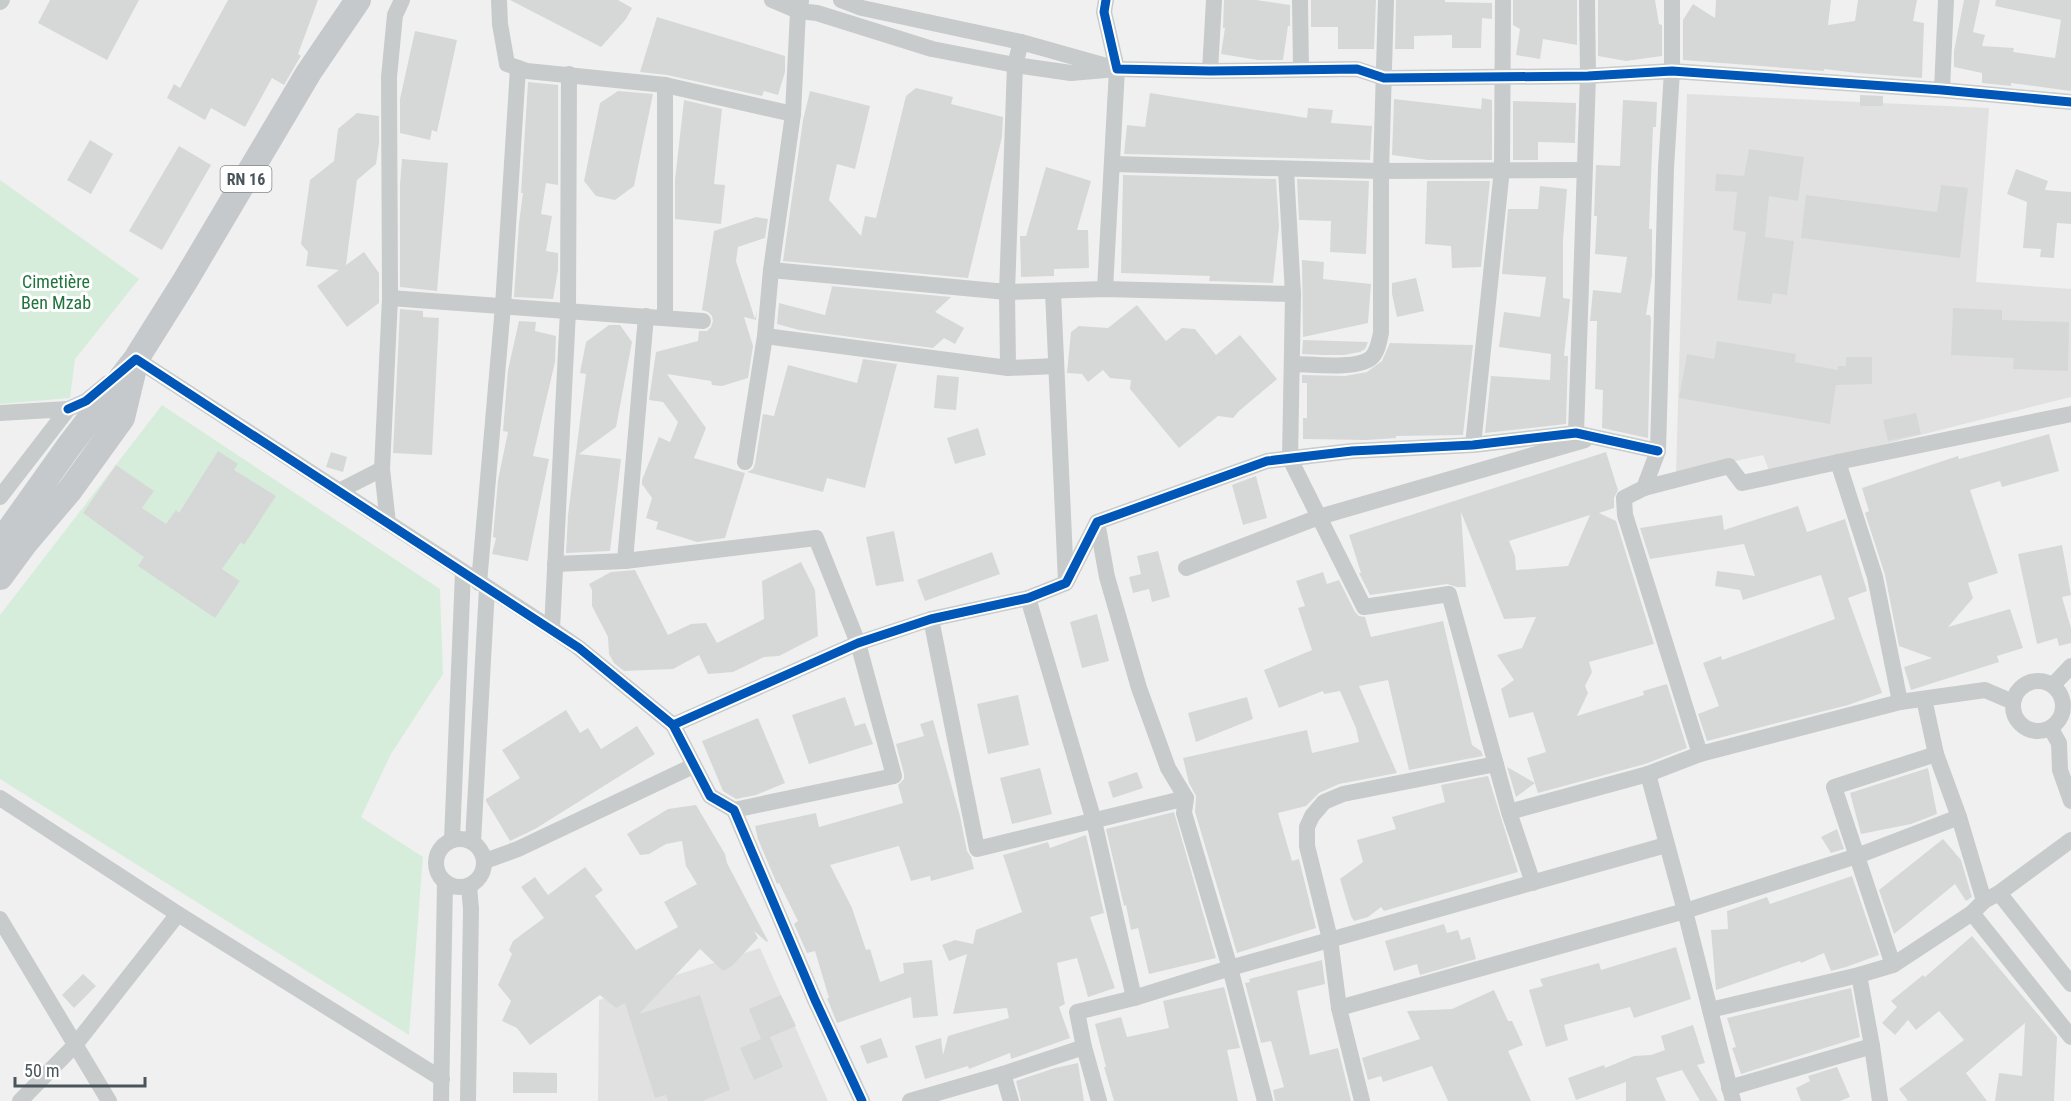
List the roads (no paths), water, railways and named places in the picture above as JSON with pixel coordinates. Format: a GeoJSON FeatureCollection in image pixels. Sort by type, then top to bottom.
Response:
{"type":"FeatureCollection","features":[{"type":"Feature","properties":{"kind":"main road","name":"RN 16"},"geometry":{"type":"LineString","coordinates":[[0,543],[69,446],[136,359],[309,72],[358,0]]}},
{"type":"Feature","properties":{"kind":"main road","name":"RN 16"},"geometry":{"type":"LineString","coordinates":[[0,577],[25,543],[70,490],[122,418],[136,359]]}},
{"type":"Feature","properties":{"kind":"street"},"geometry":{"type":"LineString","coordinates":[[388,523],[382,469],[390,297],[389,77],[395,15],[402,0]]}},
{"type":"Feature","properties":{"kind":"street"},"geometry":{"type":"LineString","coordinates":[[499,0],[500,24],[507,64],[527,70],[665,85],[793,114]]}},
{"type":"Feature","properties":{"kind":"street"},"geometry":{"type":"LineString","coordinates":[[772,0],[800,5],[817,13],[932,49],[1071,73],[1116,69],[1210,71],[1357,69],[1384,78],[1588,76],[1672,71],[1942,90],[2071,102]]}},
{"type":"Feature","properties":{"kind":"street"},"geometry":{"type":"LineString","coordinates":[[841,0],[862,8],[1022,42],[1116,69]]}},
{"type":"Feature","properties":{"kind":"street"},"geometry":{"type":"LineString","coordinates":[[1105,290],[1116,69],[1104,12],[1106,0]]}},
{"type":"Feature","properties":{"kind":"street"},"geometry":{"type":"LineString","coordinates":[[1210,71],[1214,0]]}},
{"type":"Feature","properties":{"kind":"street"},"geometry":{"type":"LineString","coordinates":[[1300,0],[1301,69]]}},
{"type":"Feature","properties":{"kind":"street"},"geometry":{"type":"LineString","coordinates":[[1292,364],[1352,365],[1370,359],[1377,349],[1381,333],[1381,171],[1386,0]]}},
{"type":"Feature","properties":{"kind":"street"},"geometry":{"type":"LineString","coordinates":[[1473,445],[1502,169],[1503,0]]}},
{"type":"Feature","properties":{"kind":"street"},"geometry":{"type":"LineString","coordinates":[[1576,433],[1588,76],[1587,0]]}},
{"type":"Feature","properties":{"kind":"street"},"geometry":{"type":"LineString","coordinates":[[1644,488],[1658,451],[1666,180],[1672,71],[1672,0]]}},
{"type":"Feature","properties":{"kind":"street"},"geometry":{"type":"LineString","coordinates":[[1942,90],[1946,0]]}},
{"type":"Feature","properties":{"kind":"street"},"geometry":{"type":"LineString","coordinates":[[745,462],[765,336],[771,270],[793,114],[800,5]]}},
{"type":"Feature","properties":{"kind":"street"},"geometry":{"type":"LineString","coordinates":[[1008,368],[1007,292],[1015,65],[1022,42]]}},
{"type":"Feature","properties":{"kind":"street"},"geometry":{"type":"LineString","coordinates":[[473,842],[483,585],[518,68]]}},
{"type":"Feature","properties":{"kind":"street"},"geometry":{"type":"LineString","coordinates":[[552,629],[568,311],[569,74]]}},
{"type":"Feature","properties":{"kind":"street"},"geometry":{"type":"LineString","coordinates":[[665,85],[665,318]]}},
{"type":"Feature","properties":{"kind":"street"},"geometry":{"type":"LineString","coordinates":[[1112,164],[1286,170],[1584,170]]}},
{"type":"Feature","properties":{"kind":"street"},"geometry":{"type":"LineString","coordinates":[[1286,170],[1293,294],[1290,459],[1364,607],[1449,594],[1509,812],[1533,883]]}},
{"type":"Feature","properties":{"kind":"street"},"geometry":{"type":"LineString","coordinates":[[771,270],[1007,292],[1105,290],[1293,294]]}},
{"type":"Feature","properties":{"kind":"street"},"geometry":{"type":"LineString","coordinates":[[1053,292],[1066,583]]}},
{"type":"Feature","properties":{"kind":"street"},"geometry":{"type":"LineString","coordinates":[[390,297],[703,321]]}},
{"type":"Feature","properties":{"kind":"street"},"geometry":{"type":"LineString","coordinates":[[626,561],[646,316]]}},
{"type":"Feature","properties":{"kind":"street"},"geometry":{"type":"LineString","coordinates":[[765,336],[1008,368],[1056,366]]}},
{"type":"Feature","properties":{"kind":"street"},"geometry":{"type":"LineString","coordinates":[[0,413],[68,409],[86,401],[136,359],[579,648],[673,725],[710,796],[734,810],[815,1000],[862,1101]]}},
{"type":"Feature","properties":{"kind":"street"},"geometry":{"type":"LineString","coordinates":[[0,497],[68,409]]}},
{"type":"Feature","properties":{"kind":"street"},"geometry":{"type":"LineString","coordinates":[[1700,754],[1625,515],[1623,498],[1644,488],[1729,466],[1742,483],[2071,414]]}},
{"type":"Feature","properties":{"kind":"street"},"geometry":{"type":"LineString","coordinates":[[673,725],[858,643],[931,619],[1028,598],[1066,583],[1097,522],[1268,461],[1352,451],[1473,445],[1576,433],[1658,451]]}},
{"type":"Feature","properties":{"kind":"street"},"geometry":{"type":"LineString","coordinates":[[1186,568],[1319,517],[1594,437]]}},
{"type":"Feature","properties":{"kind":"street"},"geometry":{"type":"LineString","coordinates":[[1838,462],[1875,577],[1900,702]]}},
{"type":"Feature","properties":{"kind":"street"},"geometry":{"type":"LineString","coordinates":[[339,491],[382,469]]}},
{"type":"Feature","properties":{"kind":"street"},"geometry":{"type":"LineString","coordinates":[[1097,522],[1107,576],[1139,688],[1168,768],[1186,798],[1184,813],[1230,968],[1265,1101]]}},
{"type":"Feature","properties":{"kind":"street"},"geometry":{"type":"LineString","coordinates":[[555,564],[626,561],[816,538],[858,643],[894,777],[734,810]]}},
{"type":"Feature","properties":{"kind":"street"},"geometry":{"type":"LineString","coordinates":[[452,840],[463,572]]}},
{"type":"Feature","properties":{"kind":"street"},"geometry":{"type":"LineString","coordinates":[[1028,598],[1094,821],[1134,998]]}},
{"type":"Feature","properties":{"kind":"street"},"geometry":{"type":"LineString","coordinates":[[931,619],[977,849],[1186,798]]}},
{"type":"Feature","properties":{"kind":"street"},"geometry":{"type":"LineString","coordinates":[[2054,685],[2071,666]]}},
{"type":"Feature","properties":{"kind":"street"},"geometry":{"type":"LineString","coordinates":[[2059,727],[2037,732],[2023,727],[2014,715],[2013,702],[2019,690],[2029,682],[2042,681],[2054,685],[2067,700],[2059,727],[2060,770],[2071,801]]}},
{"type":"Feature","properties":{"kind":"street"},"geometry":{"type":"LineString","coordinates":[[1509,812],[1648,774],[1700,754],[1900,702],[1985,690],[2013,702]]}},
{"type":"Feature","properties":{"kind":"street"},"geometry":{"type":"LineString","coordinates":[[1924,699],[1936,754],[1959,818],[1992,897],[2071,984]]}},
{"type":"Feature","properties":{"kind":"street"},"geometry":{"type":"LineString","coordinates":[[1893,965],[1834,787],[1936,754]]}},
{"type":"Feature","properties":{"kind":"street"},"geometry":{"type":"LineString","coordinates":[[1362,1101],[1339,1008],[1330,939],[1307,846],[1307,827],[1311,816],[1324,802],[1343,794],[1496,764]]}},
{"type":"Feature","properties":{"kind":"street"},"geometry":{"type":"LineString","coordinates":[[485,861],[518,849],[693,766]]}},
{"type":"Feature","properties":{"kind":"street"},"geometry":{"type":"LineString","coordinates":[[1648,774],[1731,1094],[1872,1046]]}},
{"type":"Feature","properties":{"kind":"street"},"geometry":{"type":"LineString","coordinates":[[0,798],[178,914],[442,1079]]}},
{"type":"Feature","properties":{"kind":"street"},"geometry":{"type":"LineString","coordinates":[[1339,1008],[1685,911],[1857,856],[1959,818]]}},
{"type":"Feature","properties":{"kind":"street"},"geometry":{"type":"LineString","coordinates":[[463,839],[473,842],[481,850],[485,861],[484,871],[478,881],[469,886],[456,888],[445,882],[437,872],[436,859],[442,847],[452,840],[463,839]]}},
{"type":"Feature","properties":{"kind":"street"},"geometry":{"type":"LineString","coordinates":[[1710,1010],[1893,965],[1972,913],[2071,840]]}},
{"type":"Feature","properties":{"kind":"street"},"geometry":{"type":"LineString","coordinates":[[1099,1101],[1077,1012],[1134,998],[1330,939],[1666,845]]}},
{"type":"Feature","properties":{"kind":"street"},"geometry":{"type":"LineString","coordinates":[[441,1101],[445,882]]}},
{"type":"Feature","properties":{"kind":"street"},"geometry":{"type":"LineString","coordinates":[[468,1101],[471,909],[469,886]]}},
{"type":"Feature","properties":{"kind":"street"},"geometry":{"type":"LineString","coordinates":[[1972,913],[2071,1037]]}},
{"type":"Feature","properties":{"kind":"street"},"geometry":{"type":"LineString","coordinates":[[20,1101],[75,1045],[178,914]]}},
{"type":"Feature","properties":{"kind":"street"},"geometry":{"type":"LineString","coordinates":[[0,919],[109,1101]]}},
{"type":"Feature","properties":{"kind":"street"},"geometry":{"type":"LineString","coordinates":[[1858,975],[1880,1101]]}},
{"type":"Feature","properties":{"kind":"street"},"geometry":{"type":"LineString","coordinates":[[910,1101],[1084,1047]]}},
{"type":"Feature","properties":{"kind":"street"},"geometry":{"type":"LineString","coordinates":[[1003,1074],[1011,1101]]}},
{"type":"Feature","properties":{"kind":"park label","name":"Cimetière Ben Mzab"},"geometry":{"type":"Point","coordinates":[56,291]}}]}
